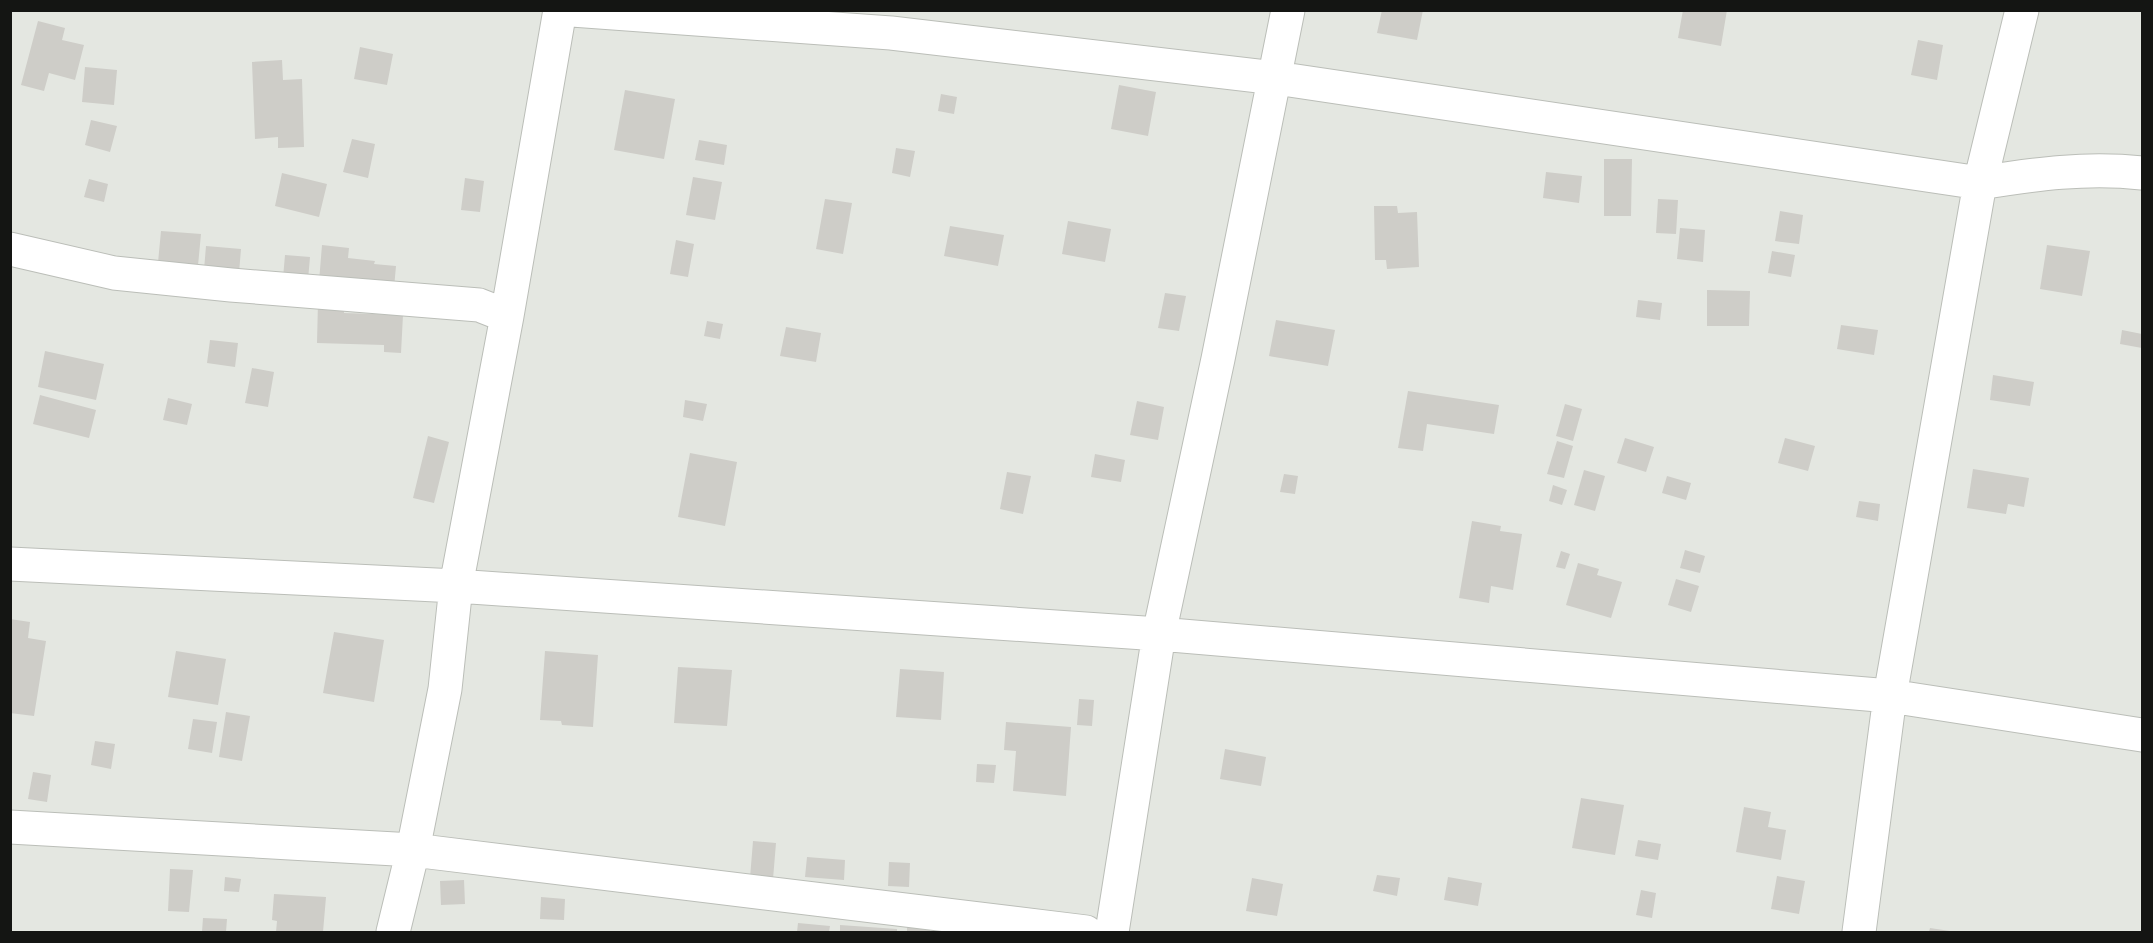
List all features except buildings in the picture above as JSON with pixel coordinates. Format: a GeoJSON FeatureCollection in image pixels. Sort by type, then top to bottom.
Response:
{"type":"FeatureCollection","features":[{"type":"Feature","properties":{"kind":"street"},"geometry":{"type":"LineString","coordinates":[[393,933],[413,850],[445,689],[456,586],[507,316],[560,10]]}},
{"type":"Feature","properties":{"kind":"street"},"geometry":{"type":"LineString","coordinates":[[572,10],[891,33],[1275,78],[1980,183],[2049,172],[2111,170],[2142,173]]}},
{"type":"Feature","properties":{"kind":"street"},"geometry":{"type":"LineString","coordinates":[[1112,933],[1159,634],[1218,359],[1288,10]]}},
{"type":"Feature","properties":{"kind":"street"},"geometry":{"type":"LineString","coordinates":[[1859,933],[1890,696],[1980,183],[2022,10]]}},
{"type":"Feature","properties":{"kind":"street"},"geometry":{"type":"LineString","coordinates":[[10,249],[114,273],[478,305],[507,316]]}},
{"type":"Feature","properties":{"kind":"street"},"geometry":{"type":"LineString","coordinates":[[10,564],[456,586],[1159,634],[1890,696],[2142,735]]}},
{"type":"Feature","properties":{"kind":"street"},"geometry":{"type":"LineString","coordinates":[[10,827],[413,850],[1086,933]]}}]}
